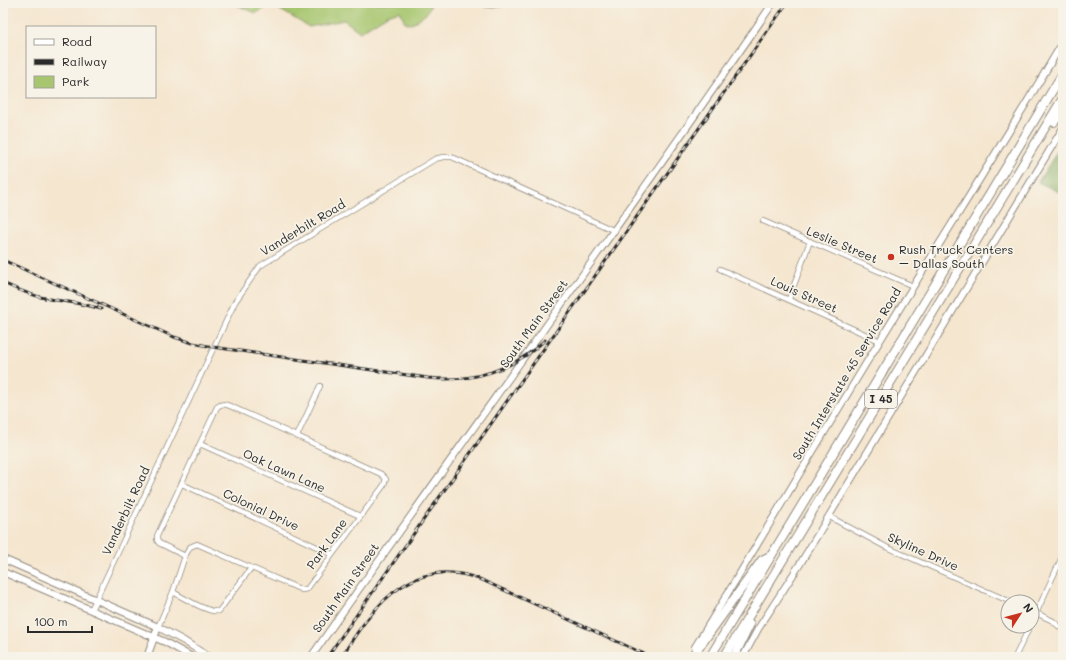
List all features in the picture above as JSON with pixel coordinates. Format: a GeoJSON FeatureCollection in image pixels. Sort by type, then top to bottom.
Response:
{"type":"FeatureCollection","features":[{"type":"Feature","properties":{"kind":"highway","name":"I 45"},"geometry":{"type":"LineString","coordinates":[[710,657],[1063,73]]}},
{"type":"Feature","properties":{"kind":"highway","name":"I 45"},"geometry":{"type":"LineString","coordinates":[[724,657],[1063,98]]}},
{"type":"Feature","properties":{"kind":"highway"},"geometry":{"type":"LineString","coordinates":[[1037,140],[1047,131],[1063,110]]}},
{"type":"Feature","properties":{"kind":"highway"},"geometry":{"type":"LineString","coordinates":[[692,657],[762,560],[771,555]]}},
{"type":"Feature","properties":{"kind":"highway"},"geometry":{"type":"LineString","coordinates":[[734,657],[767,587]]}},
{"type":"Feature","properties":{"kind":"main road","name":"South Main Street"},"geometry":{"type":"LineString","coordinates":[[311,657],[405,523],[615,231],[773,3]]}},
{"type":"Feature","properties":{"kind":"main road","name":"South Interstate 45 Service Road"},"geometry":{"type":"LineString","coordinates":[[689,657],[913,286],[1005,140],[1063,42]]}},
{"type":"Feature","properties":{"kind":"main road"},"geometry":{"type":"LineString","coordinates":[[743,657],[758,629],[800,564],[1063,128]]}},
{"type":"Feature","properties":{"kind":"main road"},"geometry":{"type":"LineString","coordinates":[[3,559],[158,627],[209,657]]}},
{"type":"Feature","properties":{"kind":"main road"},"geometry":{"type":"LineString","coordinates":[[3,572],[154,637],[192,657]]}},
{"type":"Feature","properties":{"kind":"main road"},"geometry":{"type":"LineString","coordinates":[[147,657],[158,627]]}},
{"type":"Feature","properties":{"kind":"street"},"geometry":{"type":"LineString","coordinates":[[480,3],[487,6],[506,3]]}},
{"type":"Feature","properties":{"kind":"street","name":"Vanderbilt Road"},"geometry":{"type":"LineString","coordinates":[[91,610],[235,302],[260,266],[435,159],[443,157],[452,157],[615,231]]}},
{"type":"Feature","properties":{"kind":"street","name":"Leslie Street"},"geometry":{"type":"LineString","coordinates":[[764,221],[913,286]]}},
{"type":"Feature","properties":{"kind":"street"},"geometry":{"type":"LineString","coordinates":[[788,299],[810,241]]}},
{"type":"Feature","properties":{"kind":"street","name":"Louis Street"},"geometry":{"type":"LineString","coordinates":[[720,269],[880,341]]}},
{"type":"Feature","properties":{"kind":"street"},"geometry":{"type":"LineString","coordinates":[[297,436],[320,386]]}},
{"type":"Feature","properties":{"kind":"street","name":"Park Lane"},"geometry":{"type":"LineString","coordinates":[[221,404],[225,404],[297,436],[386,479],[384,485],[305,591],[197,544],[190,547],[185,556],[163,546],[157,540],[159,532],[217,407],[221,404]]}},
{"type":"Feature","properties":{"kind":"street","name":"Oak Lawn Lane"},"geometry":{"type":"LineString","coordinates":[[200,444],[360,516]]}},
{"type":"Feature","properties":{"kind":"street","name":"Colonial Drive"},"geometry":{"type":"LineString","coordinates":[[182,484],[332,554]]}},
{"type":"Feature","properties":{"kind":"street","name":"Skyline Drive"},"geometry":{"type":"LineString","coordinates":[[828,516],[893,550],[1000,597]]}},
{"type":"Feature","properties":{"kind":"street"},"geometry":{"type":"LineString","coordinates":[[1040,601],[1061,564],[1063,555]]}},
{"type":"Feature","properties":{"kind":"street"},"geometry":{"type":"LineString","coordinates":[[158,627],[173,592],[185,556]]}},
{"type":"Feature","properties":{"kind":"street"},"geometry":{"type":"LineString","coordinates":[[173,592],[208,610],[216,612],[219,611],[251,568]]}},
{"type":"Feature","properties":{"kind":"street"},"geometry":{"type":"LineString","coordinates":[[1040,615],[1053,621],[1063,630]]}},
{"type":"Feature","properties":{"kind":"street"},"geometry":{"type":"LineString","coordinates":[[1015,657],[1026,634]]}},
{"type":"Feature","properties":{"kind":"green space"},"geometry":{"type":"Polygon","coordinates":[[[232,3],[432,3],[426,14],[411,24],[405,22],[400,11],[387,15],[360,32],[344,20],[309,27],[272,5],[256,13],[232,3]]]}},
{"type":"Feature","properties":{"kind":"green space"},"geometry":{"type":"Polygon","coordinates":[[[1063,142],[1063,194],[1038,182],[1063,142]]]}},
{"type":"Feature","properties":{"kind":"railway"},"geometry":{"type":"LineString","coordinates":[[327,657],[787,3]]}},
{"type":"Feature","properties":{"kind":"railway"},"geometry":{"type":"LineString","coordinates":[[3,260],[174,337],[213,347],[428,378],[444,379],[476,376],[506,367],[520,359],[545,340]]}},
{"type":"Feature","properties":{"kind":"railway"},"geometry":{"type":"LineString","coordinates":[[3,283],[37,296],[101,309]]}},
{"type":"Feature","properties":{"kind":"railway"},"geometry":{"type":"LineString","coordinates":[[344,653],[369,616],[384,601],[400,588],[418,578],[437,573],[458,574],[482,580],[651,657]]}},
{"type":"Feature","properties":{"kind":"place","name":"Rush Truck Centers – Dallas South"},"geometry":{"type":"Point","coordinates":[891,257]}}]}
